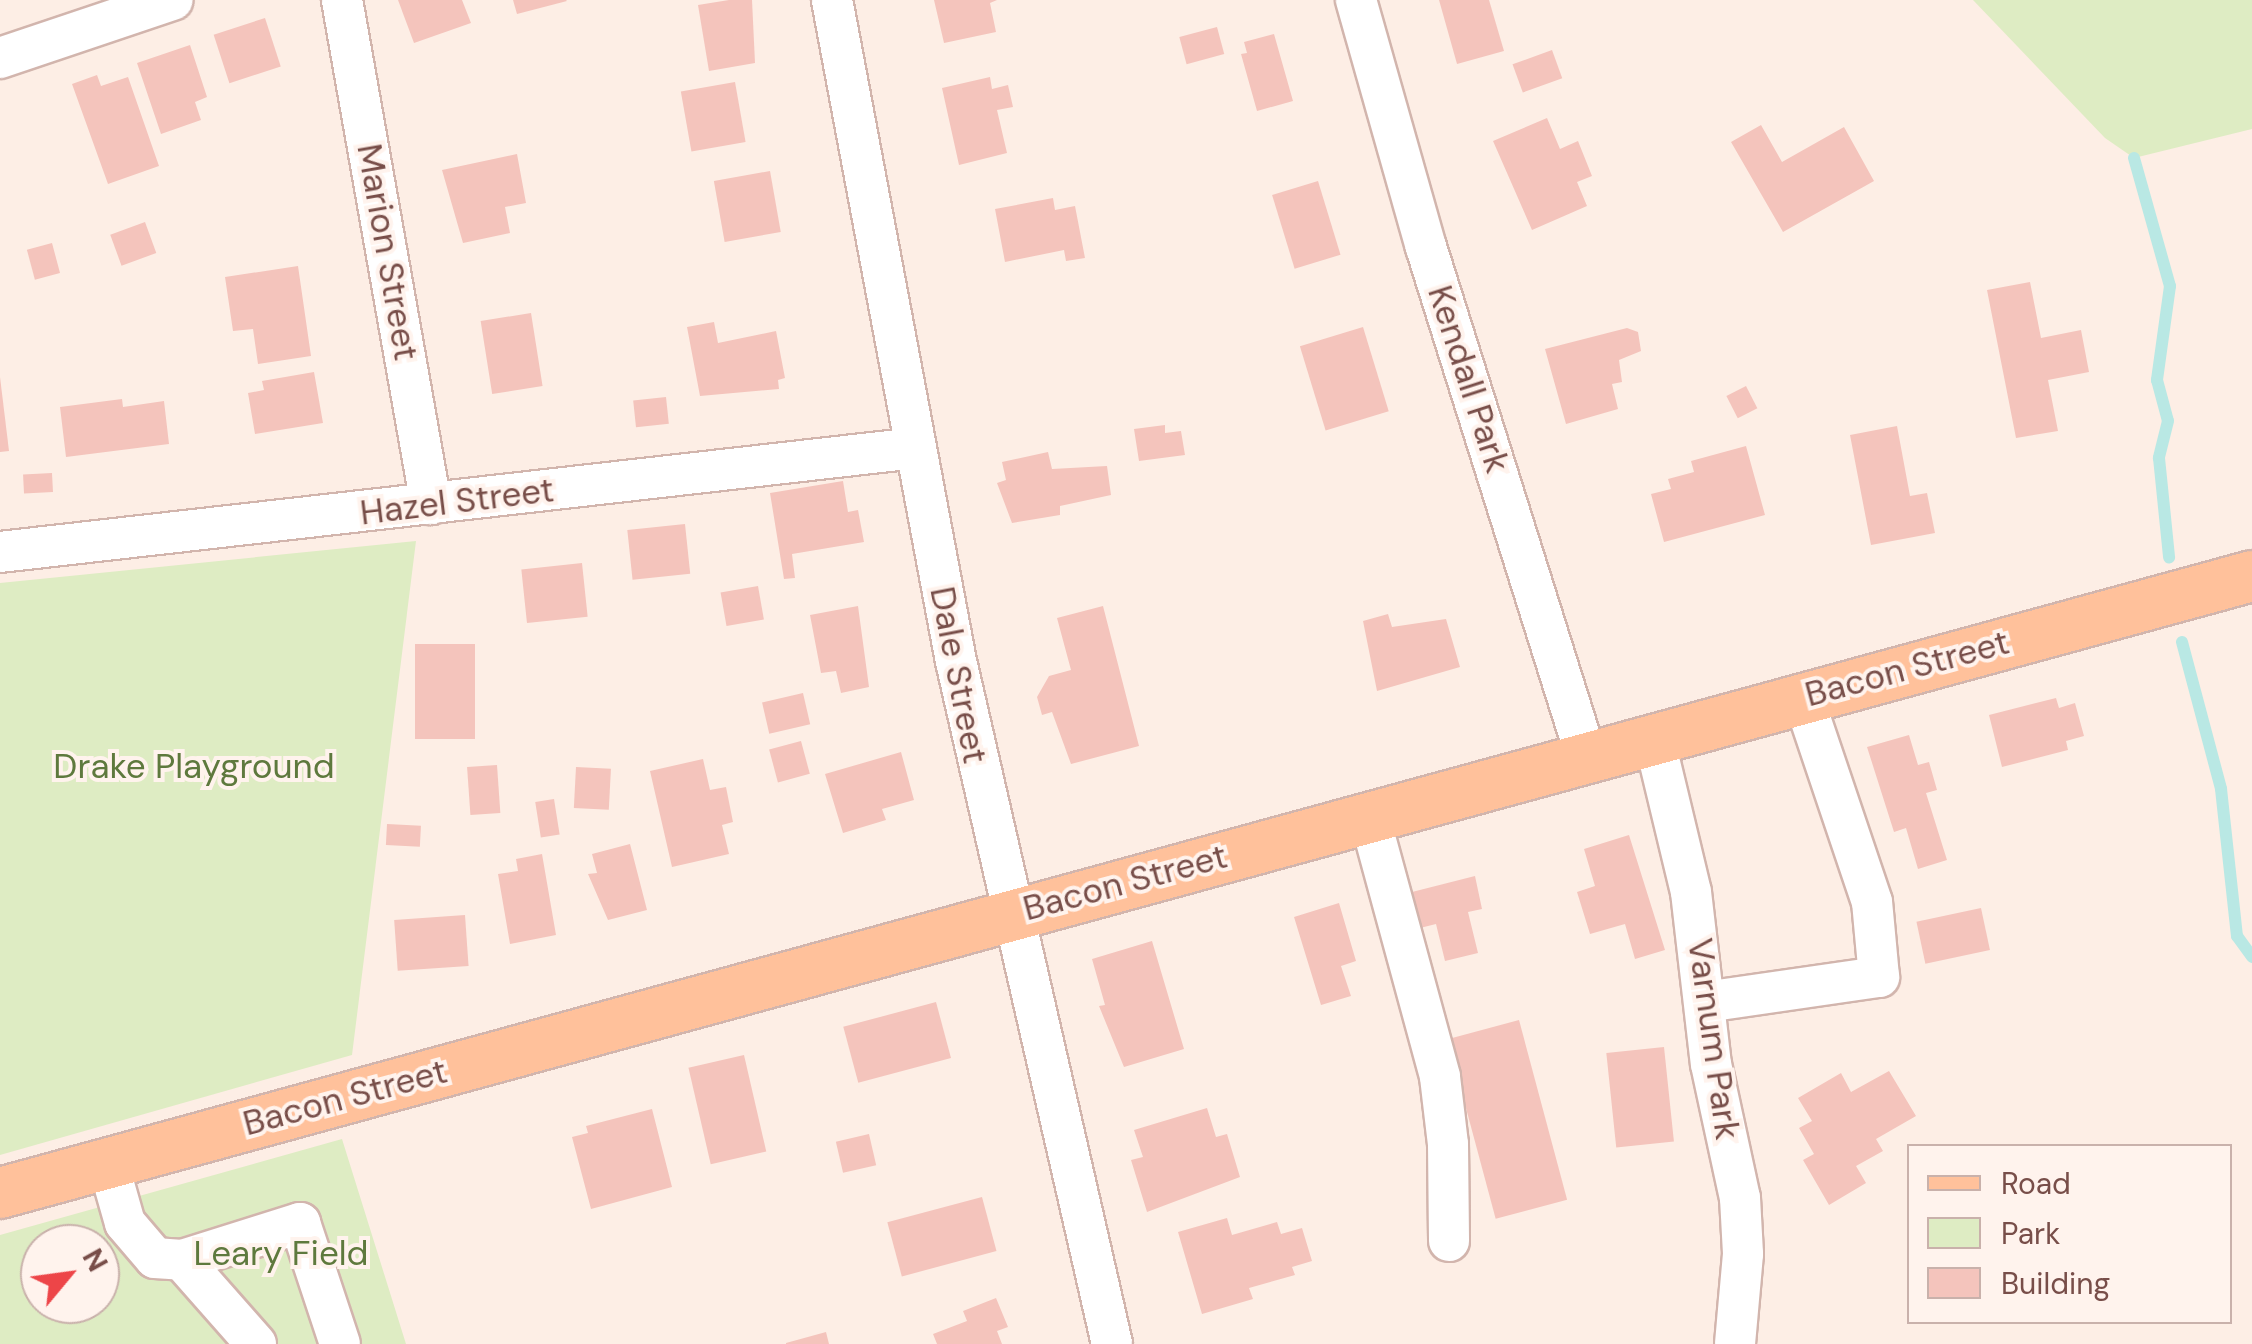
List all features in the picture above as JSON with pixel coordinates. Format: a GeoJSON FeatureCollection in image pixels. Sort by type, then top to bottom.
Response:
{"type":"FeatureCollection","features":[{"type":"Feature","properties":{"kind":"main road","name":"Bacon Street"},"geometry":{"type":"LineString","coordinates":[[0,1192],[2252,576]]}},
{"type":"Feature","properties":{"kind":"street"},"geometry":{"type":"LineString","coordinates":[[0,58],[115,9],[172,0]]}},
{"type":"Feature","properties":{"kind":"street","name":"Marion Street"},"geometry":{"type":"LineString","coordinates":[[342,0],[431,504]]}},
{"type":"Feature","properties":{"kind":"street","name":"Dale Street"},"geometry":{"type":"LineString","coordinates":[[832,0],[915,448],[1010,913],[1112,1344]]}},
{"type":"Feature","properties":{"kind":"street","name":"Kendall Park"},"geometry":{"type":"LineString","coordinates":[[1356,0],[1426,247],[1586,756]]}},
{"type":"Feature","properties":{"kind":"street","name":"Hazel Street"},"geometry":{"type":"LineString","coordinates":[[0,552],[915,448]]}},
{"type":"Feature","properties":{"kind":"street"},"geometry":{"type":"LineString","coordinates":[[1705,1002],[1879,977],[1872,902],[1803,697]]}},
{"type":"Feature","properties":{"kind":"street","name":"Varnum Park"},"geometry":{"type":"LineString","coordinates":[[1654,738],[1691,892],[1705,1002],[1743,1227],[1736,1344]]}},
{"type":"Feature","properties":{"kind":"street"},"geometry":{"type":"LineString","coordinates":[[1369,815],[1440,1077],[1448,1144],[1448,1241]]}},
{"type":"Feature","properties":{"kind":"street"},"geometry":{"type":"LineString","coordinates":[[108,1163],[132,1236],[155,1258],[182,1260],[300,1223],[340,1344]]}},
{"type":"Feature","properties":{"kind":"street"},"geometry":{"type":"LineString","coordinates":[[182,1260],[256,1344]]}},
{"type":"Feature","properties":{"kind":"green space"},"geometry":{"type":"Polygon","coordinates":[[[1973,0],[2252,0],[2252,129],[2134,158],[2105,138],[1973,0]]]}},
{"type":"Feature","properties":{"kind":"green space","name":"Drake Playground"},"geometry":{"type":"Polygon","coordinates":[[[416,541],[352,1055],[0,1155],[0,583],[416,541]]]}},
{"type":"Feature","properties":{"kind":"green space","name":"Leary Field"},"geometry":{"type":"Polygon","coordinates":[[[342,1139],[406,1344],[0,1344],[0,1235],[20,1229],[20,1324],[120,1324],[120,1224],[39,1224],[342,1139]]]}},
{"type":"Feature","properties":{"kind":"building"},"geometry":{"type":"Polygon","coordinates":[[[398,0],[462,0],[471,23],[414,43],[398,0]]]}},
{"type":"Feature","properties":{"kind":"building"},"geometry":{"type":"Polygon","coordinates":[[[513,0],[566,0],[567,1],[517,14],[513,0]]]}},
{"type":"Feature","properties":{"kind":"building"},"geometry":{"type":"Polygon","coordinates":[[[752,0],[755,63],[709,71],[698,5],[752,0]]]}},
{"type":"Feature","properties":{"kind":"building"},"geometry":{"type":"Polygon","coordinates":[[[934,0],[997,0],[990,3],[996,32],[944,43],[934,0]]]}},
{"type":"Feature","properties":{"kind":"building"},"geometry":{"type":"Polygon","coordinates":[[[1439,0],[1489,0],[1504,51],[1457,64],[1439,0]]]}},
{"type":"Feature","properties":{"kind":"building"},"geometry":{"type":"Polygon","coordinates":[[[265,18],[281,67],[229,83],[214,35],[265,18]]]}},
{"type":"Feature","properties":{"kind":"building"},"geometry":{"type":"Polygon","coordinates":[[[1217,27],[1224,54],[1187,64],[1179,37],[1217,27]]]}},
{"type":"Feature","properties":{"kind":"building"},"geometry":{"type":"Polygon","coordinates":[[[1274,34],[1293,101],[1257,111],[1241,54],[1247,53],[1244,42],[1274,34]]]}},
{"type":"Feature","properties":{"kind":"building"},"geometry":{"type":"Polygon","coordinates":[[[190,45],[207,97],[195,102],[201,120],[161,134],[137,63],[190,45]]]}},
{"type":"Feature","properties":{"kind":"building"},"geometry":{"type":"Polygon","coordinates":[[[1552,50],[1562,78],[1523,93],[1513,64],[1552,50]]]}},
{"type":"Feature","properties":{"kind":"building"},"geometry":{"type":"Polygon","coordinates":[[[97,75],[101,86],[128,77],[159,166],[108,184],[72,84],[97,75]]]}},
{"type":"Feature","properties":{"kind":"building"},"geometry":{"type":"Polygon","coordinates":[[[990,77],[992,89],[1008,85],[1013,107],[997,110],[1007,153],[959,165],[942,88],[990,77]]]}},
{"type":"Feature","properties":{"kind":"building"},"geometry":{"type":"Polygon","coordinates":[[[735,82],[746,142],[691,152],[681,92],[735,82]]]}},
{"type":"Feature","properties":{"kind":"building"},"geometry":{"type":"Polygon","coordinates":[[[1547,118],[1560,149],[1578,141],[1592,176],[1577,182],[1587,206],[1532,230],[1493,141],[1547,118]]]}},
{"type":"Feature","properties":{"kind":"building"},"geometry":{"type":"Polygon","coordinates":[[[1761,125],[1782,162],[1844,127],[1874,181],[1783,232],[1731,142],[1761,125]]]}},
{"type":"Feature","properties":{"kind":"building"},"geometry":{"type":"Polygon","coordinates":[[[517,154],[526,203],[505,207],[510,233],[463,243],[442,170],[517,154]]]}},
{"type":"Feature","properties":{"kind":"building"},"geometry":{"type":"Polygon","coordinates":[[[770,171],[781,232],[725,242],[714,181],[770,171]]]}},
{"type":"Feature","properties":{"kind":"building"},"geometry":{"type":"Polygon","coordinates":[[[1318,181],[1341,255],[1295,269],[1272,195],[1318,181]]]}},
{"type":"Feature","properties":{"kind":"building"},"geometry":{"type":"Polygon","coordinates":[[[1053,198],[1055,210],[1075,206],[1085,258],[1066,261],[1064,250],[1005,262],[995,209],[1053,198]]]}},
{"type":"Feature","properties":{"kind":"building"},"geometry":{"type":"Polygon","coordinates":[[[145,222],[156,253],[122,266],[110,235],[145,222]]]}},
{"type":"Feature","properties":{"kind":"building"},"geometry":{"type":"Polygon","coordinates":[[[52,243],[60,273],[35,280],[27,250],[52,243]]]}},
{"type":"Feature","properties":{"kind":"building"},"geometry":{"type":"Polygon","coordinates":[[[298,266],[311,356],[258,364],[253,329],[233,331],[225,277],[298,266]]]}},
{"type":"Feature","properties":{"kind":"building"},"geometry":{"type":"Polygon","coordinates":[[[2030,282],[2041,338],[2081,330],[2089,372],[2048,380],[2058,431],[2016,438],[1987,290],[2030,282]]]}},
{"type":"Feature","properties":{"kind":"building"},"geometry":{"type":"Polygon","coordinates":[[[531,313],[543,386],[492,394],[481,321],[531,313]]]}},
{"type":"Feature","properties":{"kind":"building"},"geometry":{"type":"Polygon","coordinates":[[[714,322],[718,343],[776,331],[785,378],[778,380],[779,389],[700,396],[687,327],[714,322]]]}},
{"type":"Feature","properties":{"kind":"building"},"geometry":{"type":"Polygon","coordinates":[[[1363,327],[1389,411],[1326,430],[1300,346],[1363,327]]]}},
{"type":"Feature","properties":{"kind":"building"},"geometry":{"type":"Polygon","coordinates":[[[1627,328],[1638,332],[1641,351],[1619,360],[1622,382],[1612,384],[1618,409],[1566,424],[1545,349],[1627,328]]]}},
{"type":"Feature","properties":{"kind":"building"},"geometry":{"type":"Polygon","coordinates":[[[314,372],[323,423],[255,434],[248,393],[264,390],[262,381],[314,372]]]}},
{"type":"Feature","properties":{"kind":"building"},"geometry":{"type":"Polygon","coordinates":[[[0,377],[9,451],[0,452],[0,377]]]}},
{"type":"Feature","properties":{"kind":"building"},"geometry":{"type":"Polygon","coordinates":[[[1746,386],[1757,408],[1738,418],[1726,396],[1746,386]]]}},
{"type":"Feature","properties":{"kind":"building"},"geometry":{"type":"Polygon","coordinates":[[[666,397],[669,424],[636,427],[633,400],[666,397]]]}},
{"type":"Feature","properties":{"kind":"building"},"geometry":{"type":"Polygon","coordinates":[[[122,399],[123,407],[164,401],[169,444],[66,457],[60,407],[122,399]]]}},
{"type":"Feature","properties":{"kind":"building"},"geometry":{"type":"Polygon","coordinates":[[[1165,425],[1165,433],[1181,431],[1185,455],[1139,461],[1134,429],[1165,425]]]}},
{"type":"Feature","properties":{"kind":"building"},"geometry":{"type":"Polygon","coordinates":[[[1897,426],[1910,496],[1927,493],[1935,533],[1871,545],[1850,435],[1897,426]]]}},
{"type":"Feature","properties":{"kind":"building"},"geometry":{"type":"Polygon","coordinates":[[[1746,446],[1765,515],[1664,542],[1651,494],[1671,489],[1668,479],[1694,472],[1691,461],[1746,446]]]}},
{"type":"Feature","properties":{"kind":"building"},"geometry":{"type":"Polygon","coordinates":[[[1048,452],[1052,469],[1107,466],[1111,495],[1060,506],[1060,515],[1012,523],[997,483],[1006,480],[1002,462],[1048,452]]]}},
{"type":"Feature","properties":{"kind":"building"},"geometry":{"type":"Polygon","coordinates":[[[52,473],[53,492],[24,493],[23,475],[52,473]]]}},
{"type":"Feature","properties":{"kind":"building"},"geometry":{"type":"Polygon","coordinates":[[[843,481],[848,512],[858,510],[864,542],[792,554],[795,578],[784,579],[770,493],[843,481]]]}},
{"type":"Feature","properties":{"kind":"building"},"geometry":{"type":"Polygon","coordinates":[[[685,524],[690,574],[633,580],[627,530],[685,524]]]}},
{"type":"Feature","properties":{"kind":"building"},"geometry":{"type":"Polygon","coordinates":[[[582,563],[588,617],[527,623],[521,569],[582,563]]]}},
{"type":"Feature","properties":{"kind":"building"},"geometry":{"type":"Polygon","coordinates":[[[758,586],[764,619],[726,626],[721,593],[758,586]]]}},
{"type":"Feature","properties":{"kind":"building"},"geometry":{"type":"Polygon","coordinates":[[[858,606],[869,687],[841,693],[836,671],[821,673],[810,615],[858,606]]]}},
{"type":"Feature","properties":{"kind":"building"},"geometry":{"type":"Polygon","coordinates":[[[1103,606],[1139,746],[1071,764],[1052,712],[1042,715],[1037,697],[1049,676],[1071,670],[1057,618],[1103,606]]]}},
{"type":"Feature","properties":{"kind":"building"},"geometry":{"type":"Polygon","coordinates":[[[1388,614],[1392,627],[1446,619],[1460,667],[1377,691],[1363,621],[1388,614]]]}},
{"type":"Feature","properties":{"kind":"building"},"geometry":{"type":"Polygon","coordinates":[[[415,644],[475,644],[475,739],[415,739],[415,644]]]}},
{"type":"Feature","properties":{"kind":"building"},"geometry":{"type":"Polygon","coordinates":[[[803,693],[810,724],[769,734],[762,702],[803,693]]]}},
{"type":"Feature","properties":{"kind":"building"},"geometry":{"type":"Polygon","coordinates":[[[2056,698],[2059,708],[2075,703],[2084,736],[2066,741],[2068,750],[2002,767],[1989,715],[2056,698]]]}},
{"type":"Feature","properties":{"kind":"building"},"geometry":{"type":"Polygon","coordinates":[[[1909,735],[1918,765],[1929,762],[1937,790],[1926,793],[1947,860],[1918,869],[1906,828],[1894,832],[1867,747],[1909,735]]]}},
{"type":"Feature","properties":{"kind":"building"},"geometry":{"type":"Polygon","coordinates":[[[801,741],[810,774],[778,782],[769,750],[801,741]]]}},
{"type":"Feature","properties":{"kind":"building"},"geometry":{"type":"Polygon","coordinates":[[[901,752],[914,800],[882,809],[886,820],[843,833],[825,774],[901,752]]]}},
{"type":"Feature","properties":{"kind":"building"},"geometry":{"type":"Polygon","coordinates":[[[703,759],[710,790],[726,787],[733,822],[722,825],[729,854],[672,867],[650,771],[703,759]]]}},
{"type":"Feature","properties":{"kind":"building"},"geometry":{"type":"Polygon","coordinates":[[[497,765],[500,813],[470,815],[467,767],[497,765]]]}},
{"type":"Feature","properties":{"kind":"building"},"geometry":{"type":"Polygon","coordinates":[[[576,767],[611,769],[609,810],[574,808],[576,767]]]}},
{"type":"Feature","properties":{"kind":"building"},"geometry":{"type":"Polygon","coordinates":[[[554,799],[560,835],[541,838],[535,802],[554,799]]]}},
{"type":"Feature","properties":{"kind":"building"},"geometry":{"type":"Polygon","coordinates":[[[387,824],[421,826],[420,847],[386,845],[387,824]]]}},
{"type":"Feature","properties":{"kind":"building"},"geometry":{"type":"Polygon","coordinates":[[[1629,835],[1665,950],[1635,959],[1625,924],[1590,934],[1577,892],[1595,886],[1584,849],[1629,835]]]}},
{"type":"Feature","properties":{"kind":"building"},"geometry":{"type":"Polygon","coordinates":[[[630,844],[647,910],[608,920],[588,874],[597,873],[592,854],[630,844]]]}},
{"type":"Feature","properties":{"kind":"building"},"geometry":{"type":"Polygon","coordinates":[[[542,854],[556,935],[510,944],[498,874],[518,871],[516,859],[542,854]]]}},
{"type":"Feature","properties":{"kind":"building"},"geometry":{"type":"Polygon","coordinates":[[[1475,876],[1482,909],[1468,912],[1478,953],[1445,961],[1436,924],[1420,928],[1412,892],[1475,876]]]}},
{"type":"Feature","properties":{"kind":"building"},"geometry":{"type":"Polygon","coordinates":[[[1339,903],[1356,961],[1341,966],[1351,996],[1321,1005],[1294,917],[1339,903]]]}},
{"type":"Feature","properties":{"kind":"building"},"geometry":{"type":"Polygon","coordinates":[[[1981,908],[1990,950],[1925,964],[1916,922],[1981,908]]]}},
{"type":"Feature","properties":{"kind":"building"},"geometry":{"type":"Polygon","coordinates":[[[465,915],[469,966],[398,971],[394,920],[465,915]]]}},
{"type":"Feature","properties":{"kind":"building"},"geometry":{"type":"Polygon","coordinates":[[[1152,941],[1184,1049],[1124,1067],[1099,1006],[1105,1005],[1092,959],[1152,941]]]}},
{"type":"Feature","properties":{"kind":"building"},"geometry":{"type":"Polygon","coordinates":[[[936,1002],[951,1058],[858,1083],[843,1027],[936,1002]]]}},
{"type":"Feature","properties":{"kind":"building"},"geometry":{"type":"Polygon","coordinates":[[[1519,1020],[1567,1200],[1496,1219],[1448,1039],[1519,1020]]]}},
{"type":"Feature","properties":{"kind":"building"},"geometry":{"type":"Polygon","coordinates":[[[1664,1047],[1674,1141],[1616,1148],[1606,1053],[1664,1047]]]}},
{"type":"Feature","properties":{"kind":"building"},"geometry":{"type":"Polygon","coordinates":[[[744,1055],[766,1151],[711,1164],[688,1068],[744,1055]]]}},
{"type":"Feature","properties":{"kind":"building"},"geometry":{"type":"Polygon","coordinates":[[[1889,1071],[1916,1116],[1876,1139],[1883,1151],[1856,1166],[1866,1183],[1829,1205],[1803,1160],[1814,1154],[1799,1128],[1812,1121],[1798,1098],[1841,1073],[1851,1092],[1889,1071]]]}},
{"type":"Feature","properties":{"kind":"building"},"geometry":{"type":"Polygon","coordinates":[[[1207,1108],[1216,1137],[1227,1134],[1240,1177],[1147,1212],[1131,1160],[1143,1157],[1134,1130],[1207,1108]]]}},
{"type":"Feature","properties":{"kind":"building"},"geometry":{"type":"Polygon","coordinates":[[[652,1109],[672,1187],[591,1209],[572,1137],[588,1133],[586,1126],[652,1109]]]}},
{"type":"Feature","properties":{"kind":"building"},"geometry":{"type":"Polygon","coordinates":[[[869,1134],[876,1165],[843,1173],[836,1142],[869,1134]]]}},
{"type":"Feature","properties":{"kind":"building"},"geometry":{"type":"Polygon","coordinates":[[[982,1197],[996,1251],[902,1276],[887,1222],[982,1197]]]}},
{"type":"Feature","properties":{"kind":"building"},"geometry":{"type":"Polygon","coordinates":[[[1227,1218],[1232,1235],[1277,1222],[1281,1234],[1302,1228],[1312,1261],[1292,1267],[1295,1275],[1249,1288],[1253,1299],[1202,1314],[1178,1232],[1227,1218]]]}},
{"type":"Feature","properties":{"kind":"building"},"geometry":{"type":"Polygon","coordinates":[[[996,1298],[1008,1327],[997,1331],[1002,1344],[937,1344],[933,1334],[967,1321],[963,1311],[996,1298]]]}},
{"type":"Feature","properties":{"kind":"building"},"geometry":{"type":"Polygon","coordinates":[[[826,1332],[829,1344],[786,1344],[786,1343],[826,1332]]]}},
{"type":"Feature","properties":{"kind":"waterway"},"geometry":{"type":"LineString","coordinates":[[2134,158],[2170,286],[2157,380],[2168,421],[2159,458],[2169,557]]}},
{"type":"Feature","properties":{"kind":"waterway"},"geometry":{"type":"LineString","coordinates":[[2182,642],[2221,789],[2237,936],[2252,957]]}}]}
